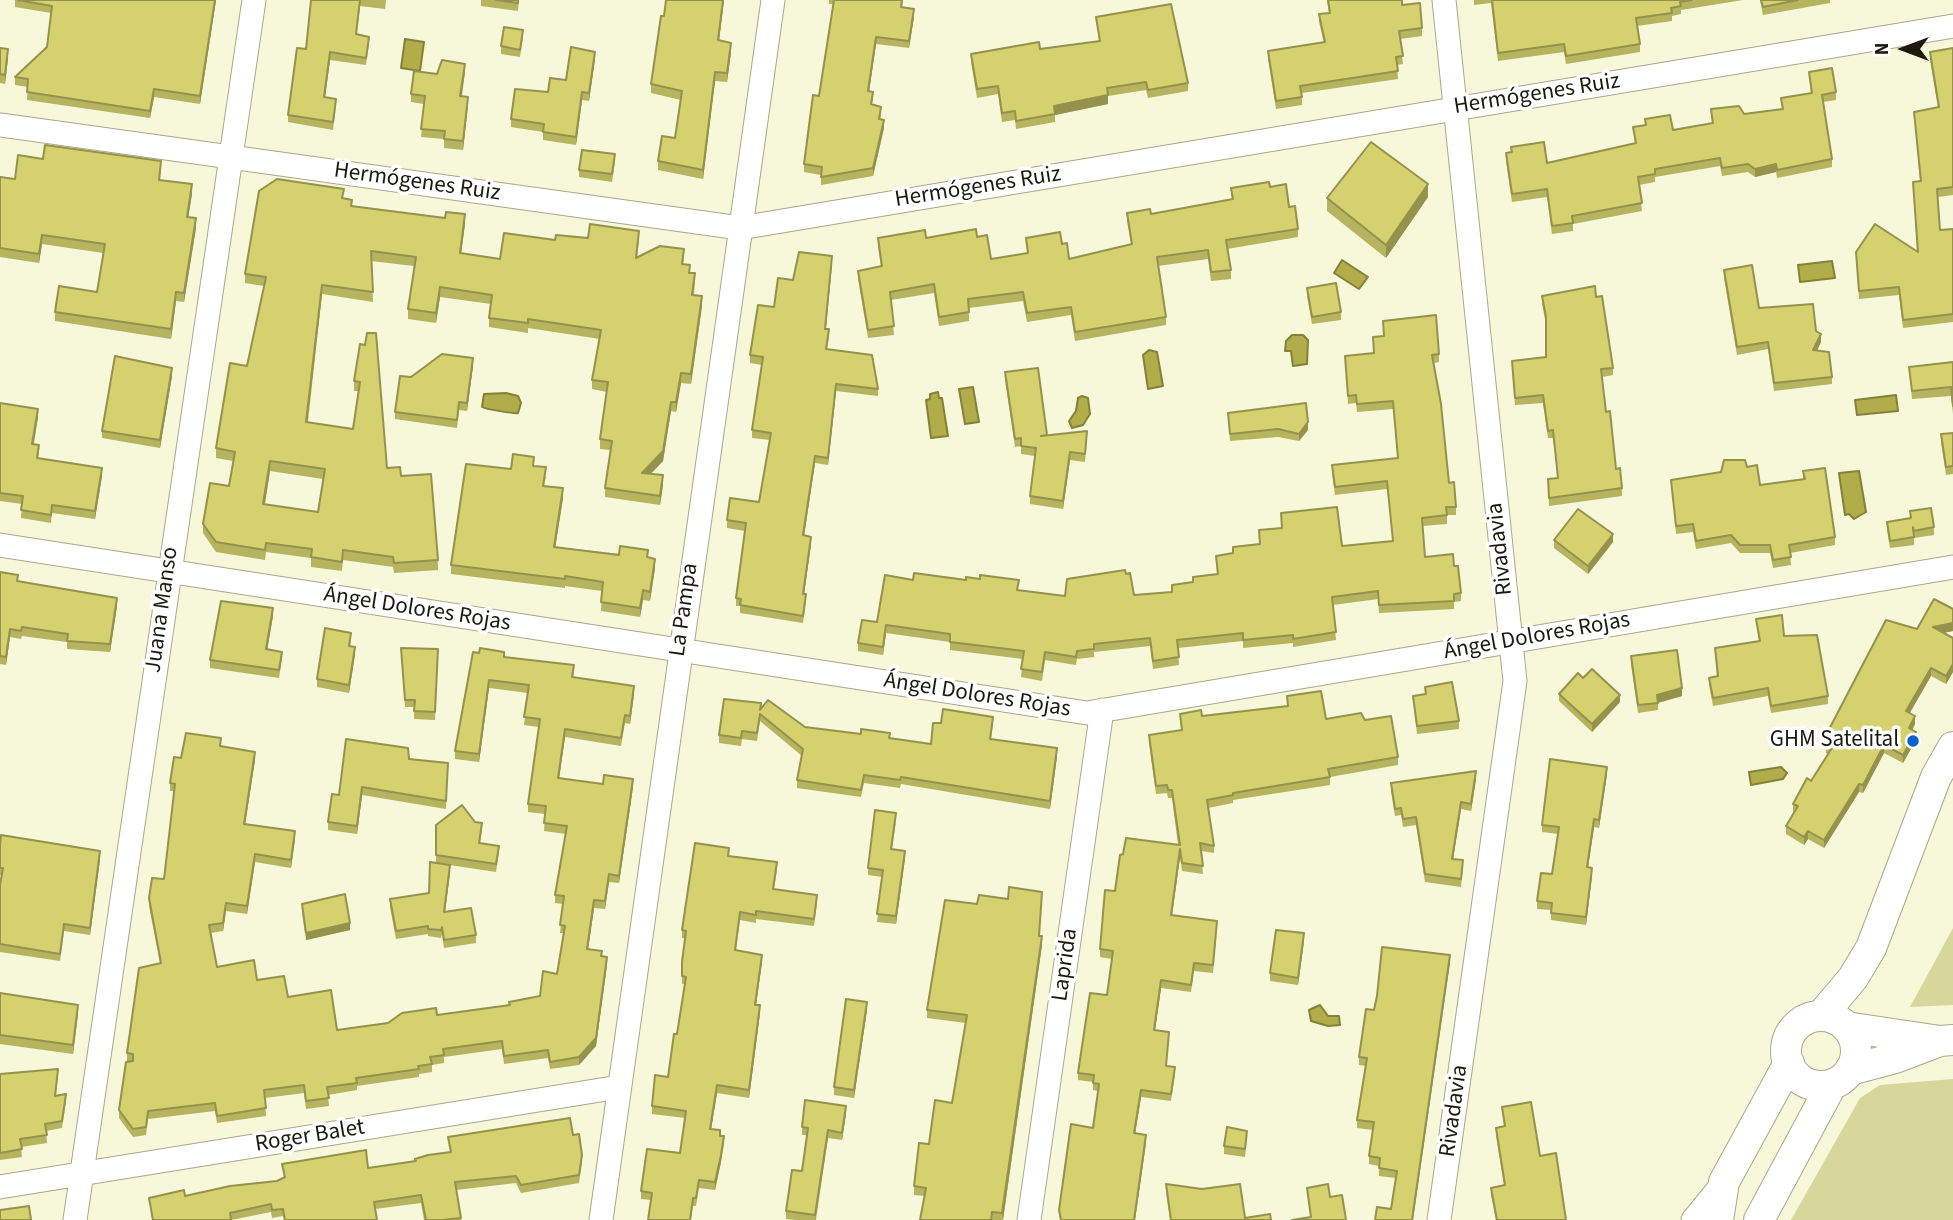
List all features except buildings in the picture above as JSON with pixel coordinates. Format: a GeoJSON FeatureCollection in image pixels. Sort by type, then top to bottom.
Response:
{"type":"FeatureCollection","features":[{"type":"Feature","properties":{"kind":"street","name":"Juana Manso"},"geometry":{"type":"LineString","coordinates":[[75,1220],[254,0]]}},
{"type":"Feature","properties":{"kind":"street","name":"La Pampa"},"geometry":{"type":"LineString","coordinates":[[601,1220],[679,650],[773,0]]}},
{"type":"Feature","properties":{"kind":"street","name":"Rivadavia"},"geometry":{"type":"LineString","coordinates":[[1439,1220],[1516,681],[1444,0]]}},
{"type":"Feature","properties":{"kind":"street","name":"Hermógenes Ruiz"},"geometry":{"type":"LineString","coordinates":[[0,125],[740,228],[1953,26]]}},
{"type":"Feature","properties":{"kind":"street","name":"Ángel Dolores Rojas"},"geometry":{"type":"LineString","coordinates":[[0,545],[1087,713],[1953,567]]}},
{"type":"Feature","properties":{"kind":"street","name":"Laprida"},"geometry":{"type":"LineString","coordinates":[[1029,1220],[1102,710]]}},
{"type":"Feature","properties":{"kind":"street"},"geometry":{"type":"LineString","coordinates":[[1834,1021],[1853,978],[1871,948],[1936,777],[1953,747]]}},
{"type":"Feature","properties":{"kind":"street"},"geometry":{"type":"LineString","coordinates":[[1808,1019],[1946,1040],[1816,1086],[1804,1081],[1789,1063],[1786,1049],[1790,1036],[1808,1019]]}},
{"type":"Feature","properties":{"kind":"street"},"geometry":{"type":"LineString","coordinates":[[1758,1218],[1856,1047],[1834,1021]]}},
{"type":"Feature","properties":{"kind":"street"},"geometry":{"type":"LineString","coordinates":[[1693,1220],[1724,1182],[1789,1063]]}},
{"type":"Feature","properties":{"kind":"street","name":"Roger Balet"},"geometry":{"type":"LineString","coordinates":[[0,1187],[619,1087]]}},
{"type":"Feature","properties":{"kind":"street"},"geometry":{"type":"LineString","coordinates":[[1718,1220],[1724,1182]]}},
{"type":"Feature","properties":{"kind":"shaded area"},"geometry":{"type":"Polygon","coordinates":[[[405,39],[424,42],[420,71],[401,68],[405,39]]]}},
{"type":"Feature","properties":{"kind":"shaded area"},"geometry":{"type":"Polygon","coordinates":[[[1342,260],[1368,277],[1359,289],[1334,273],[1342,260]]]}},
{"type":"Feature","properties":{"kind":"shaded area"},"geometry":{"type":"Polygon","coordinates":[[[1832,261],[1835,278],[1800,282],[1798,265],[1832,261]]]}},
{"type":"Feature","properties":{"kind":"shaded area"},"geometry":{"type":"Polygon","coordinates":[[[1292,335],[1303,335],[1308,340],[1307,364],[1293,366],[1291,351],[1285,351],[1286,341],[1292,335]]]}},
{"type":"Feature","properties":{"kind":"shaded area"},"geometry":{"type":"Polygon","coordinates":[[[1149,350],[1157,352],[1163,386],[1148,389],[1143,355],[1149,350]]]}},
{"type":"Feature","properties":{"kind":"shaded area"},"geometry":{"type":"Polygon","coordinates":[[[973,387],[979,422],[965,424],[959,389],[973,387]]]}},
{"type":"Feature","properties":{"kind":"shaded area"},"geometry":{"type":"Polygon","coordinates":[[[938,392],[939,398],[942,398],[948,436],[931,438],[926,400],[930,399],[930,394],[938,392]]]}},
{"type":"Feature","properties":{"kind":"shaded area"},"geometry":{"type":"Polygon","coordinates":[[[506,393],[518,396],[521,403],[518,413],[482,407],[484,394],[506,393]]]}},
{"type":"Feature","properties":{"kind":"shaded area"},"geometry":{"type":"Polygon","coordinates":[[[1896,395],[1898,411],[1857,415],[1855,400],[1896,395]]]}},
{"type":"Feature","properties":{"kind":"shaded area"},"geometry":{"type":"Polygon","coordinates":[[[1078,398],[1088,398],[1090,414],[1083,425],[1072,428],[1069,421],[1076,411],[1078,398]]]}},
{"type":"Feature","properties":{"kind":"shaded area"},"geometry":{"type":"Polygon","coordinates":[[[1859,471],[1866,512],[1854,519],[1849,514],[1845,515],[1839,473],[1859,471]]]}},
{"type":"Feature","properties":{"kind":"shaded area"},"geometry":{"type":"Polygon","coordinates":[[[1781,767],[1787,773],[1783,779],[1751,785],[1749,772],[1781,767]]]}},
{"type":"Feature","properties":{"kind":"shaded area"},"geometry":{"type":"Polygon","coordinates":[[[1953,928],[1953,1005],[1910,1007],[1953,928]]]}},
{"type":"Feature","properties":{"kind":"shaded area"},"geometry":{"type":"Polygon","coordinates":[[[1320,1005],[1328,1016],[1339,1016],[1340,1025],[1328,1026],[1311,1021],[1309,1010],[1320,1005]]]}},
{"type":"Feature","properties":{"kind":"shaded area"},"geometry":{"type":"Polygon","coordinates":[[[1953,1079],[1953,1220],[1791,1220],[1860,1098],[1880,1085],[1953,1079]]]}},
{"type":"Feature","properties":{"kind":"place","name":"GHM Satelital"},"geometry":{"type":"Point","coordinates":[1913,741]}}]}
